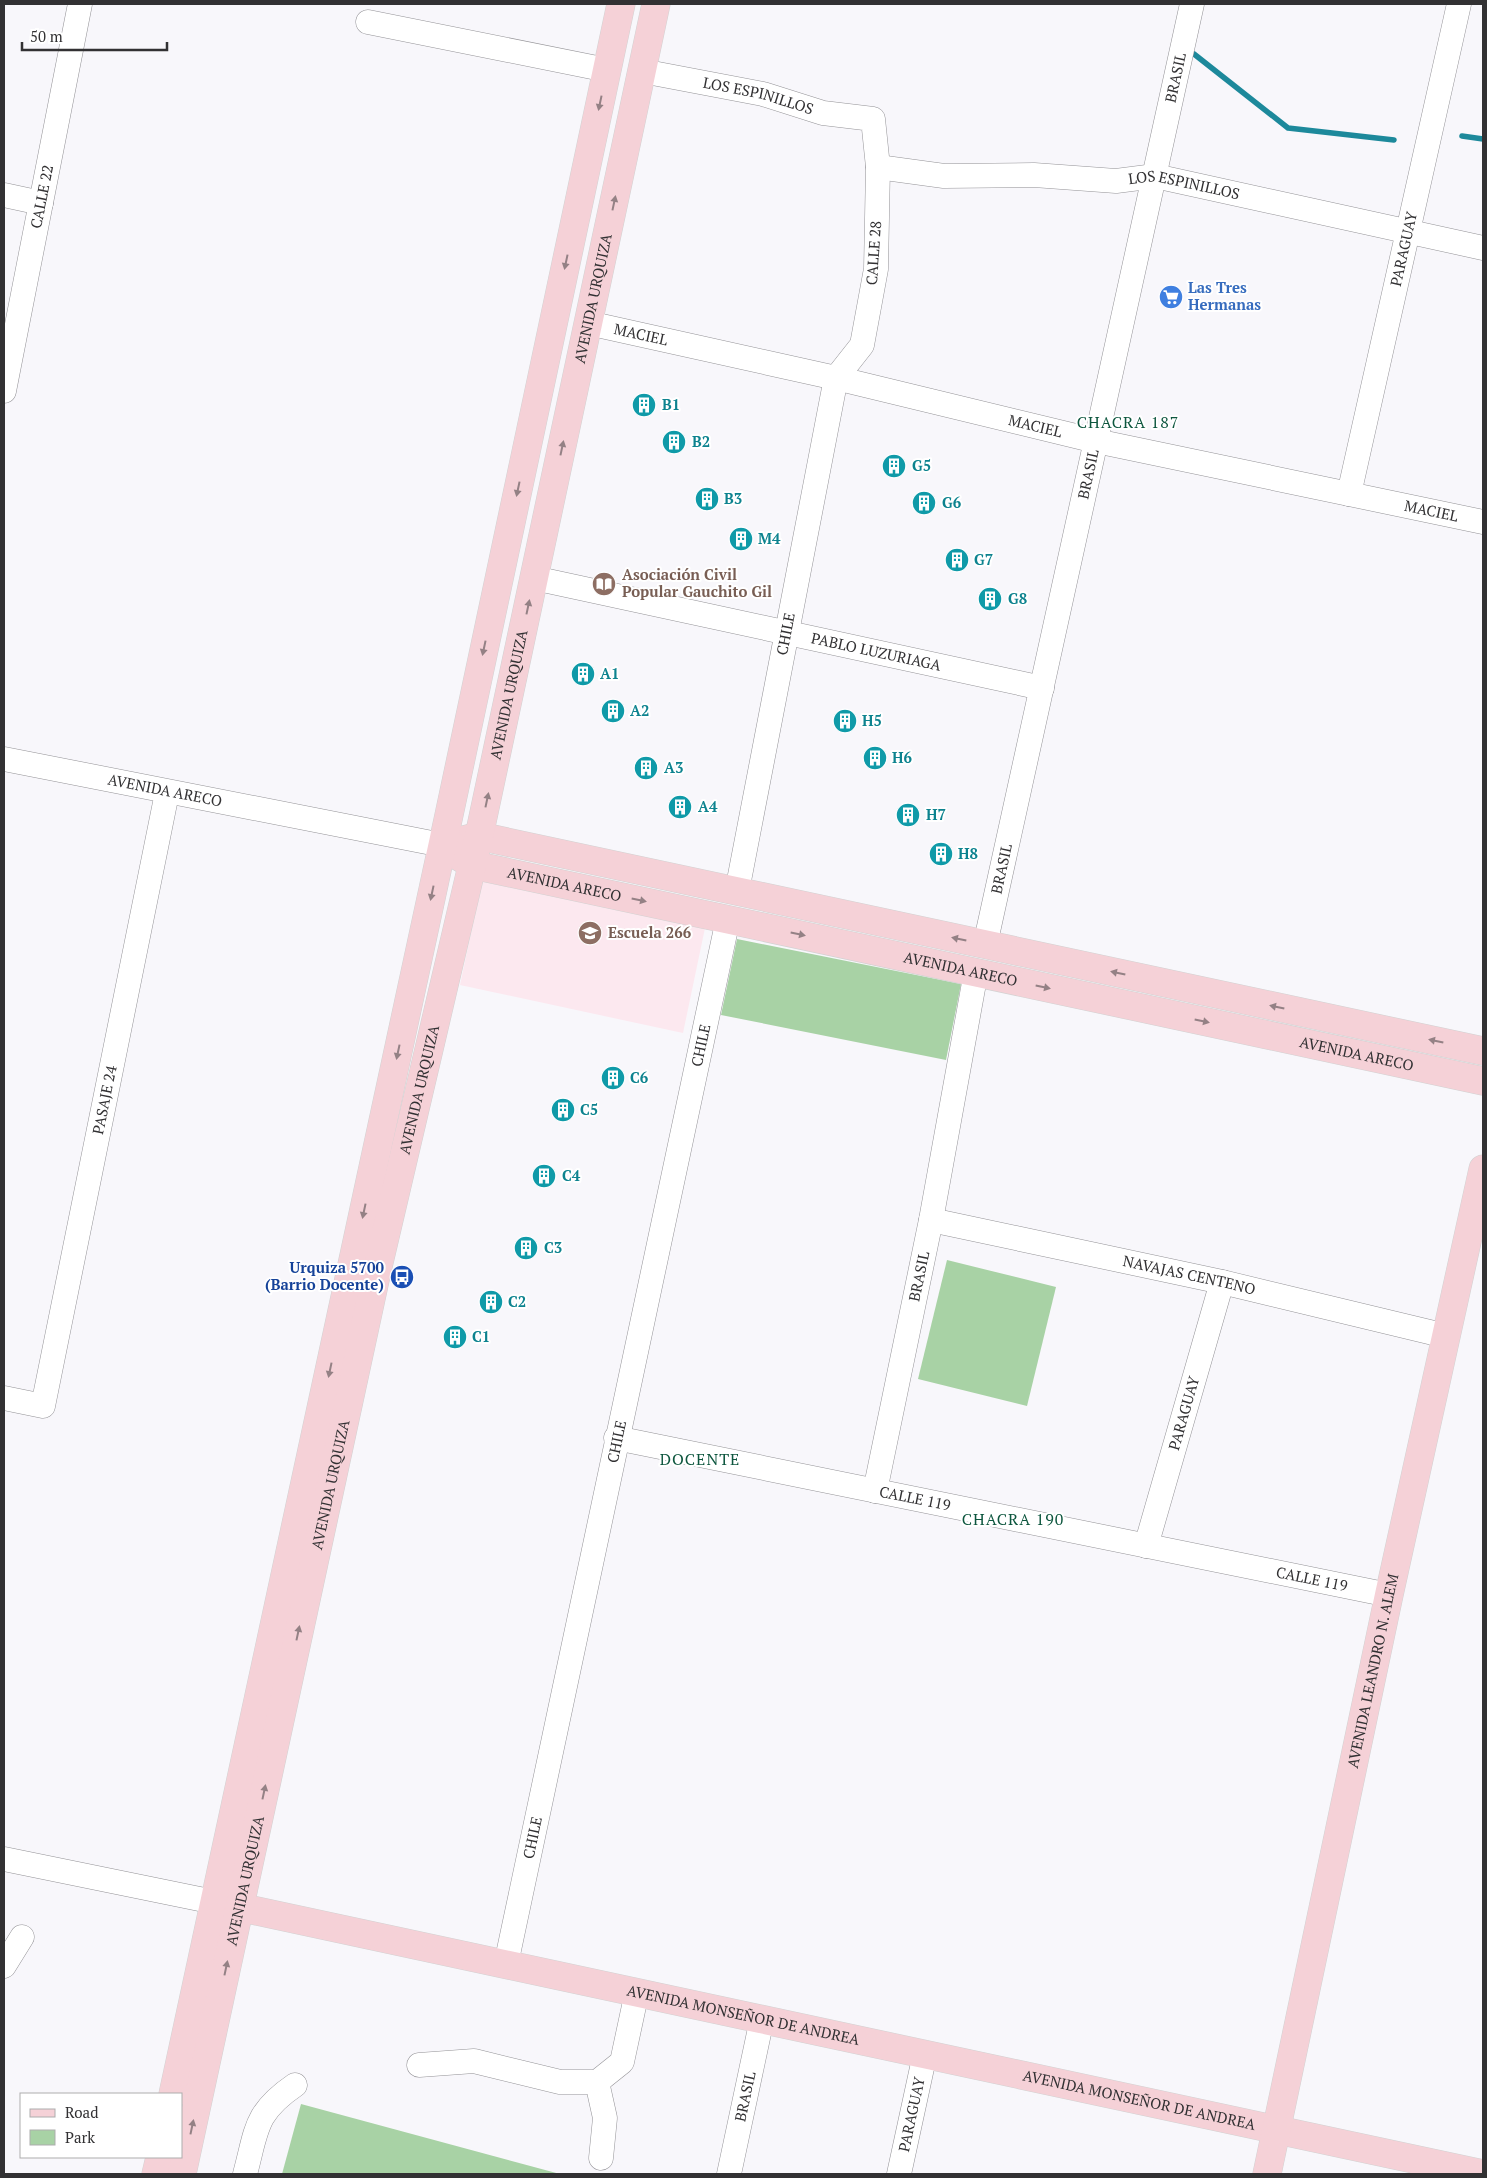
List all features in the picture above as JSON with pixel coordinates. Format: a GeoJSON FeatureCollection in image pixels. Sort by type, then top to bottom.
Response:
{"type":"FeatureCollection","features":[{"type":"Feature","properties":{"kind":"main road","name":"AVENIDA URQUIZA"},"geometry":{"type":"LineString","coordinates":[[182,2174],[226,1904],[442,846],[621,4]]}},
{"type":"Feature","properties":{"kind":"main road","name":"AVENIDA URQUIZA"},"geometry":{"type":"LineString","coordinates":[[173,2093],[226,1904],[480,836],[656,4]]}},
{"type":"Feature","properties":{"kind":"main road","name":"AVENIDA ARECO"},"geometry":{"type":"LineString","coordinates":[[442,846],[480,836],[1483,1051]]}},
{"type":"Feature","properties":{"kind":"main road","name":"AVENIDA ARECO"},"geometry":{"type":"LineString","coordinates":[[442,846],[473,865],[1483,1081]]}},
{"type":"Feature","properties":{"kind":"main road","name":"AVENIDA LEANDRO N. ALEM"},"geometry":{"type":"LineString","coordinates":[[1268,2174],[1390,1595],[1483,1169]]}},
{"type":"Feature","properties":{"kind":"main road","name":"AVENIDA MONSEÑOR DE ANDREA"},"geometry":{"type":"LineString","coordinates":[[226,1904],[1483,2174]]}},
{"type":"Feature","properties":{"kind":"main road"},"geometry":{"type":"LineString","coordinates":[[156,2174],[160,2158]]}},
{"type":"Feature","properties":{"kind":"street","name":"CALLE 22"},"geometry":{"type":"LineString","coordinates":[[4,391],[80,4]]}},
{"type":"Feature","properties":{"kind":"street","name":"BRASIL"},"geometry":{"type":"LineString","coordinates":[[985,945],[1192,4]]}},
{"type":"Feature","properties":{"kind":"street","name":"PARAGUAY"},"geometry":{"type":"LineString","coordinates":[[1349,494],[1459,4]]}},
{"type":"Feature","properties":{"kind":"street"},"geometry":{"type":"LineString","coordinates":[[368,22],[607,70]]}},
{"type":"Feature","properties":{"kind":"street","name":"LOS ESPINILLOS"},"geometry":{"type":"LineString","coordinates":[[642,70],[763,94],[823,113],[874,119]]}},
{"type":"Feature","properties":{"kind":"street","name":"CALLE 28"},"geometry":{"type":"LineString","coordinates":[[836,378],[862,345],[876,269],[878,168],[874,119]]}},
{"type":"Feature","properties":{"kind":"street","name":"LOS ESPINILLOS"},"geometry":{"type":"LineString","coordinates":[[878,168],[944,176],[1034,174],[1116,181],[1155,176],[1483,248]]}},
{"type":"Feature","properties":{"kind":"street"},"geometry":{"type":"LineString","coordinates":[[4,195],[41,203]]}},
{"type":"Feature","properties":{"kind":"street","name":"MACIEL"},"geometry":{"type":"LineString","coordinates":[[588,323],[836,378],[1096,441],[1483,522]]}},
{"type":"Feature","properties":{"kind":"street","name":"CHILE"},"geometry":{"type":"LineString","coordinates":[[737,891],[836,378]]}},
{"type":"Feature","properties":{"kind":"street","name":"PABLO LUZURIAGA"},"geometry":{"type":"LineString","coordinates":[[534,578],[1042,688]]}},
{"type":"Feature","properties":{"kind":"street","name":"AVENIDA ARECO"},"geometry":{"type":"LineString","coordinates":[[4,760],[442,846]]}},
{"type":"Feature","properties":{"kind":"street","name":"PASAJE 24"},"geometry":{"type":"LineString","coordinates":[[4,1398],[43,1406],[167,793]]}},
{"type":"Feature","properties":{"kind":"street","name":"CHILE"},"geometry":{"type":"LineString","coordinates":[[506,1964],[616,1438],[728,919]]}},
{"type":"Feature","properties":{"kind":"street","name":"BRASIL"},"geometry":{"type":"LineString","coordinates":[[876,1491],[930,1220],[976,972]]}},
{"type":"Feature","properties":{"kind":"street","name":"NAVAJAS CENTENO"},"geometry":{"type":"LineString","coordinates":[[930,1220],[1222,1282],[1446,1336]]}},
{"type":"Feature","properties":{"kind":"street","name":"PARAGUAY"},"geometry":{"type":"LineString","coordinates":[[1146,1546],[1222,1282]]}},
{"type":"Feature","properties":{"kind":"street","name":"CALLE 119"},"geometry":{"type":"LineString","coordinates":[[616,1438],[1390,1595]]}},
{"type":"Feature","properties":{"kind":"street","name":"AVENIDA MONSEÑOR DE ANDREA"},"geometry":{"type":"LineString","coordinates":[[4,1859],[226,1904]]}},
{"type":"Feature","properties":{"kind":"street"},"geometry":{"type":"LineString","coordinates":[[4,1966],[22,1937]]}},
{"type":"Feature","properties":{"kind":"street"},"geometry":{"type":"LineString","coordinates":[[419,2065],[474,2061],[560,2082],[597,2082],[622,2062],[637,1992]]}},
{"type":"Feature","properties":{"kind":"street","name":"BRASIL"},"geometry":{"type":"LineString","coordinates":[[729,2174],[762,2019]]}},
{"type":"Feature","properties":{"kind":"street","name":"PARAGUAY"},"geometry":{"type":"LineString","coordinates":[[899,2174],[925,2054]]}},
{"type":"Feature","properties":{"kind":"street"},"geometry":{"type":"LineString","coordinates":[[597,2082],[605,2118],[601,2158]]}},
{"type":"Feature","properties":{"kind":"street"},"geometry":{"type":"LineString","coordinates":[[245,2174],[259,2119],[275,2099],[295,2086]]}},
{"type":"Feature","properties":{"kind":"shaded area"},"geometry":{"type":"Polygon","coordinates":[[[482,880],[705,928],[683,1033],[460,985],[482,880]]]}},
{"type":"Feature","properties":{"kind":"green space"},"geometry":{"type":"Polygon","coordinates":[[[737,939],[961,984],[946,1060],[721,1015],[737,939]]]}},
{"type":"Feature","properties":{"kind":"green space"},"geometry":{"type":"Polygon","coordinates":[[[947,1260],[1056,1287],[1027,1406],[918,1379],[947,1260]]]}},
{"type":"Feature","properties":{"kind":"green space"},"geometry":{"type":"Polygon","coordinates":[[[301,2104],[560,2174],[282,2174],[301,2104]]]}},
{"type":"Feature","properties":{"kind":"waterway"},"geometry":{"type":"LineString","coordinates":[[1194,54],[1288,128],[1394,140]]}},
{"type":"Feature","properties":{"kind":"waterway"},"geometry":{"type":"LineString","coordinates":[[1462,136],[1483,139]]}},
{"type":"Feature","properties":{"kind":"place","name":"Las Tres Hermanas"},"geometry":{"type":"Point","coordinates":[1171,297]}},
{"type":"Feature","properties":{"kind":"place","name":"B1"},"geometry":{"type":"Point","coordinates":[644,405]}},
{"type":"Feature","properties":{"kind":"place","name":"B2"},"geometry":{"type":"Point","coordinates":[674,442]}},
{"type":"Feature","properties":{"kind":"place","name":"G5"},"geometry":{"type":"Point","coordinates":[894,466]}},
{"type":"Feature","properties":{"kind":"place","name":"B3"},"geometry":{"type":"Point","coordinates":[707,499]}},
{"type":"Feature","properties":{"kind":"place","name":"G6"},"geometry":{"type":"Point","coordinates":[924,503]}},
{"type":"Feature","properties":{"kind":"place","name":"M4"},"geometry":{"type":"Point","coordinates":[741,539]}},
{"type":"Feature","properties":{"kind":"place","name":"G7"},"geometry":{"type":"Point","coordinates":[957,560]}},
{"type":"Feature","properties":{"kind":"place","name":"Asociación Civil Popular Gauchito Gil"},"geometry":{"type":"Point","coordinates":[604,584]}},
{"type":"Feature","properties":{"kind":"place","name":"G8"},"geometry":{"type":"Point","coordinates":[990,599]}},
{"type":"Feature","properties":{"kind":"place","name":"A1"},"geometry":{"type":"Point","coordinates":[583,674]}},
{"type":"Feature","properties":{"kind":"place","name":"A2"},"geometry":{"type":"Point","coordinates":[613,711]}},
{"type":"Feature","properties":{"kind":"place","name":"H5"},"geometry":{"type":"Point","coordinates":[845,721]}},
{"type":"Feature","properties":{"kind":"place","name":"H6"},"geometry":{"type":"Point","coordinates":[875,758]}},
{"type":"Feature","properties":{"kind":"place","name":"A3"},"geometry":{"type":"Point","coordinates":[646,768]}},
{"type":"Feature","properties":{"kind":"place","name":"A4"},"geometry":{"type":"Point","coordinates":[680,807]}},
{"type":"Feature","properties":{"kind":"place","name":"H7"},"geometry":{"type":"Point","coordinates":[908,815]}},
{"type":"Feature","properties":{"kind":"place","name":"H8"},"geometry":{"type":"Point","coordinates":[941,854]}},
{"type":"Feature","properties":{"kind":"place","name":"Escuela 266"},"geometry":{"type":"Point","coordinates":[590,933]}},
{"type":"Feature","properties":{"kind":"place","name":"C6"},"geometry":{"type":"Point","coordinates":[613,1078]}},
{"type":"Feature","properties":{"kind":"place","name":"C5"},"geometry":{"type":"Point","coordinates":[563,1110]}},
{"type":"Feature","properties":{"kind":"place","name":"C4"},"geometry":{"type":"Point","coordinates":[544,1176]}},
{"type":"Feature","properties":{"kind":"place","name":"C3"},"geometry":{"type":"Point","coordinates":[526,1248]}},
{"type":"Feature","properties":{"kind":"place","name":"Urquiza 5700 (Barrio Docente)"},"geometry":{"type":"Point","coordinates":[402,1277]}},
{"type":"Feature","properties":{"kind":"place","name":"C2"},"geometry":{"type":"Point","coordinates":[491,1302]}},
{"type":"Feature","properties":{"kind":"place","name":"C1"},"geometry":{"type":"Point","coordinates":[455,1337]}},
{"type":"Feature","properties":{"kind":"district","name":"CHACRA 187"},"geometry":{"type":"Point","coordinates":[1128,422]}},
{"type":"Feature","properties":{"kind":"district","name":"DOCENTE"},"geometry":{"type":"Point","coordinates":[700,1459]}},
{"type":"Feature","properties":{"kind":"district","name":"CHACRA 190"},"geometry":{"type":"Point","coordinates":[1013,1519]}}]}
